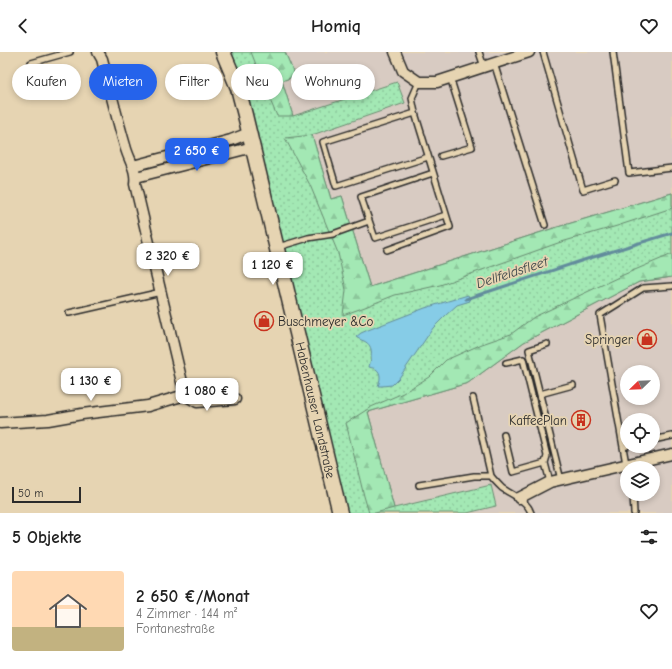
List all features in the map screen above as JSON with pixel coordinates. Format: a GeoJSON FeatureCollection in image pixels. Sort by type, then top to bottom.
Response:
{"type":"FeatureCollection","features":[{"type":"Feature","properties":{"kind":"street"},"geometry":{"type":"LineString","coordinates":[[98,52],[102,59],[127,151],[136,177],[135,184],[185,395],[197,402],[235,399]]}},
{"type":"Feature","properties":{"kind":"street","name":"Habenhauser Landstraße"},"geometry":{"type":"LineString","coordinates":[[223,52],[238,88],[340,513]]}},
{"type":"Feature","properties":{"kind":"street"},"geometry":{"type":"LineString","coordinates":[[395,52],[403,71],[419,82],[437,82],[528,52]]}},
{"type":"Feature","properties":{"kind":"street"},"geometry":{"type":"LineString","coordinates":[[133,166],[231,140],[251,140]]}},
{"type":"Feature","properties":{"kind":"street"},"geometry":{"type":"LineString","coordinates":[[136,177],[251,140]]}},
{"type":"Feature","properties":{"kind":"street"},"geometry":{"type":"LineString","coordinates":[[0,423],[48,420],[82,414],[148,406],[185,395]]}},
{"type":"Feature","properties":{"kind":"street"},"geometry":{"type":"LineString","coordinates":[[646,461],[672,454]]}},
{"type":"Feature","properties":{"kind":"street"},"geometry":{"type":"LineString","coordinates":[[519,498],[550,482],[620,467]]}},
{"type":"Feature","properties":{"kind":"lane"},"geometry":{"type":"LineString","coordinates":[[31,63],[70,52]]}},
{"type":"Feature","properties":{"kind":"lane"},"geometry":{"type":"LineString","coordinates":[[479,52],[484,66]]}},
{"type":"Feature","properties":{"kind":"lane"},"geometry":{"type":"LineString","coordinates":[[543,52],[583,190],[615,180]]}},
{"type":"Feature","properties":{"kind":"lane"},"geometry":{"type":"LineString","coordinates":[[615,53],[629,173],[672,168]]}},
{"type":"Feature","properties":{"kind":"lane"},"geometry":{"type":"LineString","coordinates":[[494,63],[545,225]]}},
{"type":"Feature","properties":{"kind":"lane"},"geometry":{"type":"LineString","coordinates":[[441,156],[472,147],[450,77]]}},
{"type":"Feature","properties":{"kind":"lane"},"geometry":{"type":"LineString","coordinates":[[387,250],[450,227],[415,113],[412,98],[419,82]]}},
{"type":"Feature","properties":{"kind":"lane"},"geometry":{"type":"LineString","coordinates":[[415,113],[323,142],[325,150],[336,186],[428,157]]}},
{"type":"Feature","properties":{"kind":"lane"},"geometry":{"type":"LineString","coordinates":[[433,173],[361,197],[374,238],[446,215]]}},
{"type":"Feature","properties":{"kind":"lane"},"geometry":{"type":"LineString","coordinates":[[277,247],[308,238],[333,234],[369,220]]}},
{"type":"Feature","properties":{"kind":"lane"},"geometry":{"type":"LineString","coordinates":[[620,420],[600,315],[643,288],[672,286]]}},
{"type":"Feature","properties":{"kind":"lane"},"geometry":{"type":"LineString","coordinates":[[69,313],[161,292]]}},
{"type":"Feature","properties":{"kind":"lane"},"geometry":{"type":"LineString","coordinates":[[547,344],[529,350],[561,480]]}},
{"type":"Feature","properties":{"kind":"lane"},"geometry":{"type":"LineString","coordinates":[[506,363],[523,359],[547,456],[545,464],[550,482]]}},
{"type":"Feature","properties":{"kind":"lane"},"geometry":{"type":"LineString","coordinates":[[540,394],[573,385]]}},
{"type":"Feature","properties":{"kind":"lane"},"geometry":{"type":"LineString","coordinates":[[473,398],[490,476],[502,488],[519,498],[529,508],[530,513]]}},
{"type":"Feature","properties":{"kind":"lane"},"geometry":{"type":"LineString","coordinates":[[504,435],[513,472],[545,464]]}},
{"type":"Feature","properties":{"kind":"lane"},"geometry":{"type":"LineString","coordinates":[[660,439],[672,436]]}},
{"type":"Feature","properties":{"kind":"lane"},"geometry":{"type":"LineString","coordinates":[[418,486],[474,476],[490,476]]}},
{"type":"Feature","properties":{"kind":"lane"},"geometry":{"type":"LineString","coordinates":[[633,501],[634,513]]}},
{"type":"Feature","properties":{"kind":"shaded area"},"geometry":{"type":"Polygon","coordinates":[[[285,52],[672,52],[672,193],[551,229],[370,287],[342,196],[331,199],[312,135],[405,103],[397,82],[375,89],[375,64],[291,64],[291,66],[285,52]]]}},
{"type":"Feature","properties":{"kind":"shaded area"},"geometry":{"type":"Polygon","coordinates":[[[291,77],[291,100],[342,100],[293,116],[283,87],[283,80],[291,77]]]}},
{"type":"Feature","properties":{"kind":"shaded area"},"geometry":{"type":"Polygon","coordinates":[[[672,277],[672,513],[467,513],[496,506],[491,485],[394,508],[367,412],[468,383],[524,342],[639,282],[672,277]]]}},
{"type":"Feature","properties":{"kind":"green space"},"geometry":{"type":"Polygon","coordinates":[[[229,52],[285,52],[291,66],[291,78],[283,81],[283,64],[232,64],[229,52]]]}},
{"type":"Feature","properties":{"kind":"green space"},"geometry":{"type":"Polygon","coordinates":[[[251,52],[285,52],[291,66],[291,78],[283,81],[283,64],[256,64],[251,52]]]}},
{"type":"Feature","properties":{"kind":"green space"},"geometry":{"type":"Polygon","coordinates":[[[397,82],[405,103],[312,135],[331,199],[342,196],[370,287],[551,229],[672,193],[672,277],[639,282],[524,342],[468,383],[368,412],[394,508],[491,485],[496,506],[467,513],[346,513],[241,100],[283,100],[283,84],[293,116],[342,100],[375,100],[375,89],[397,82]]]}},
{"type":"Feature","properties":{"kind":"green space"},"geometry":{"type":"Polygon","coordinates":[[[283,84],[293,116],[277,116],[270,100],[283,100],[283,84]]]}},
{"type":"Feature","properties":{"kind":"green space"},"geometry":{"type":"Polygon","coordinates":[[[312,135],[331,199],[342,196],[370,287],[551,229],[672,193],[672,208],[558,243],[440,285],[395,295],[343,315],[346,290],[338,253],[310,185],[285,138],[312,135]]]}},
{"type":"Feature","properties":{"kind":"green space"},"geometry":{"type":"Polygon","coordinates":[[[672,255],[672,277],[639,282],[524,342],[468,383],[368,412],[394,508],[369,513],[346,423],[371,407],[403,393],[429,377],[446,360],[482,344],[511,334],[534,317],[623,275],[672,255]]]}},
{"type":"Feature","properties":{"kind":"water"},"geometry":{"type":"Polygon","coordinates":[[[468,295],[470,301],[457,305],[433,328],[399,378],[392,385],[378,386],[380,375],[376,369],[369,367],[371,360],[370,346],[356,337],[368,330],[425,308],[468,295]]]}},
{"type":"Feature","properties":{"kind":"waterway","name":"Dellfeldsfleet"},"geometry":{"type":"LineString","coordinates":[[466,299],[672,233]]}},
{"type":"Feature","properties":{"kind":"place","name":"Buschmeyer &Co"},"geometry":{"type":"Point","coordinates":[264,321]}},
{"type":"Feature","properties":{"kind":"place","name":"Springer"},"geometry":{"type":"Point","coordinates":[647,339]}},
{"type":"Feature","properties":{"kind":"place","name":"KaffeePlan"},"geometry":{"type":"Point","coordinates":[581,420]}}]}
